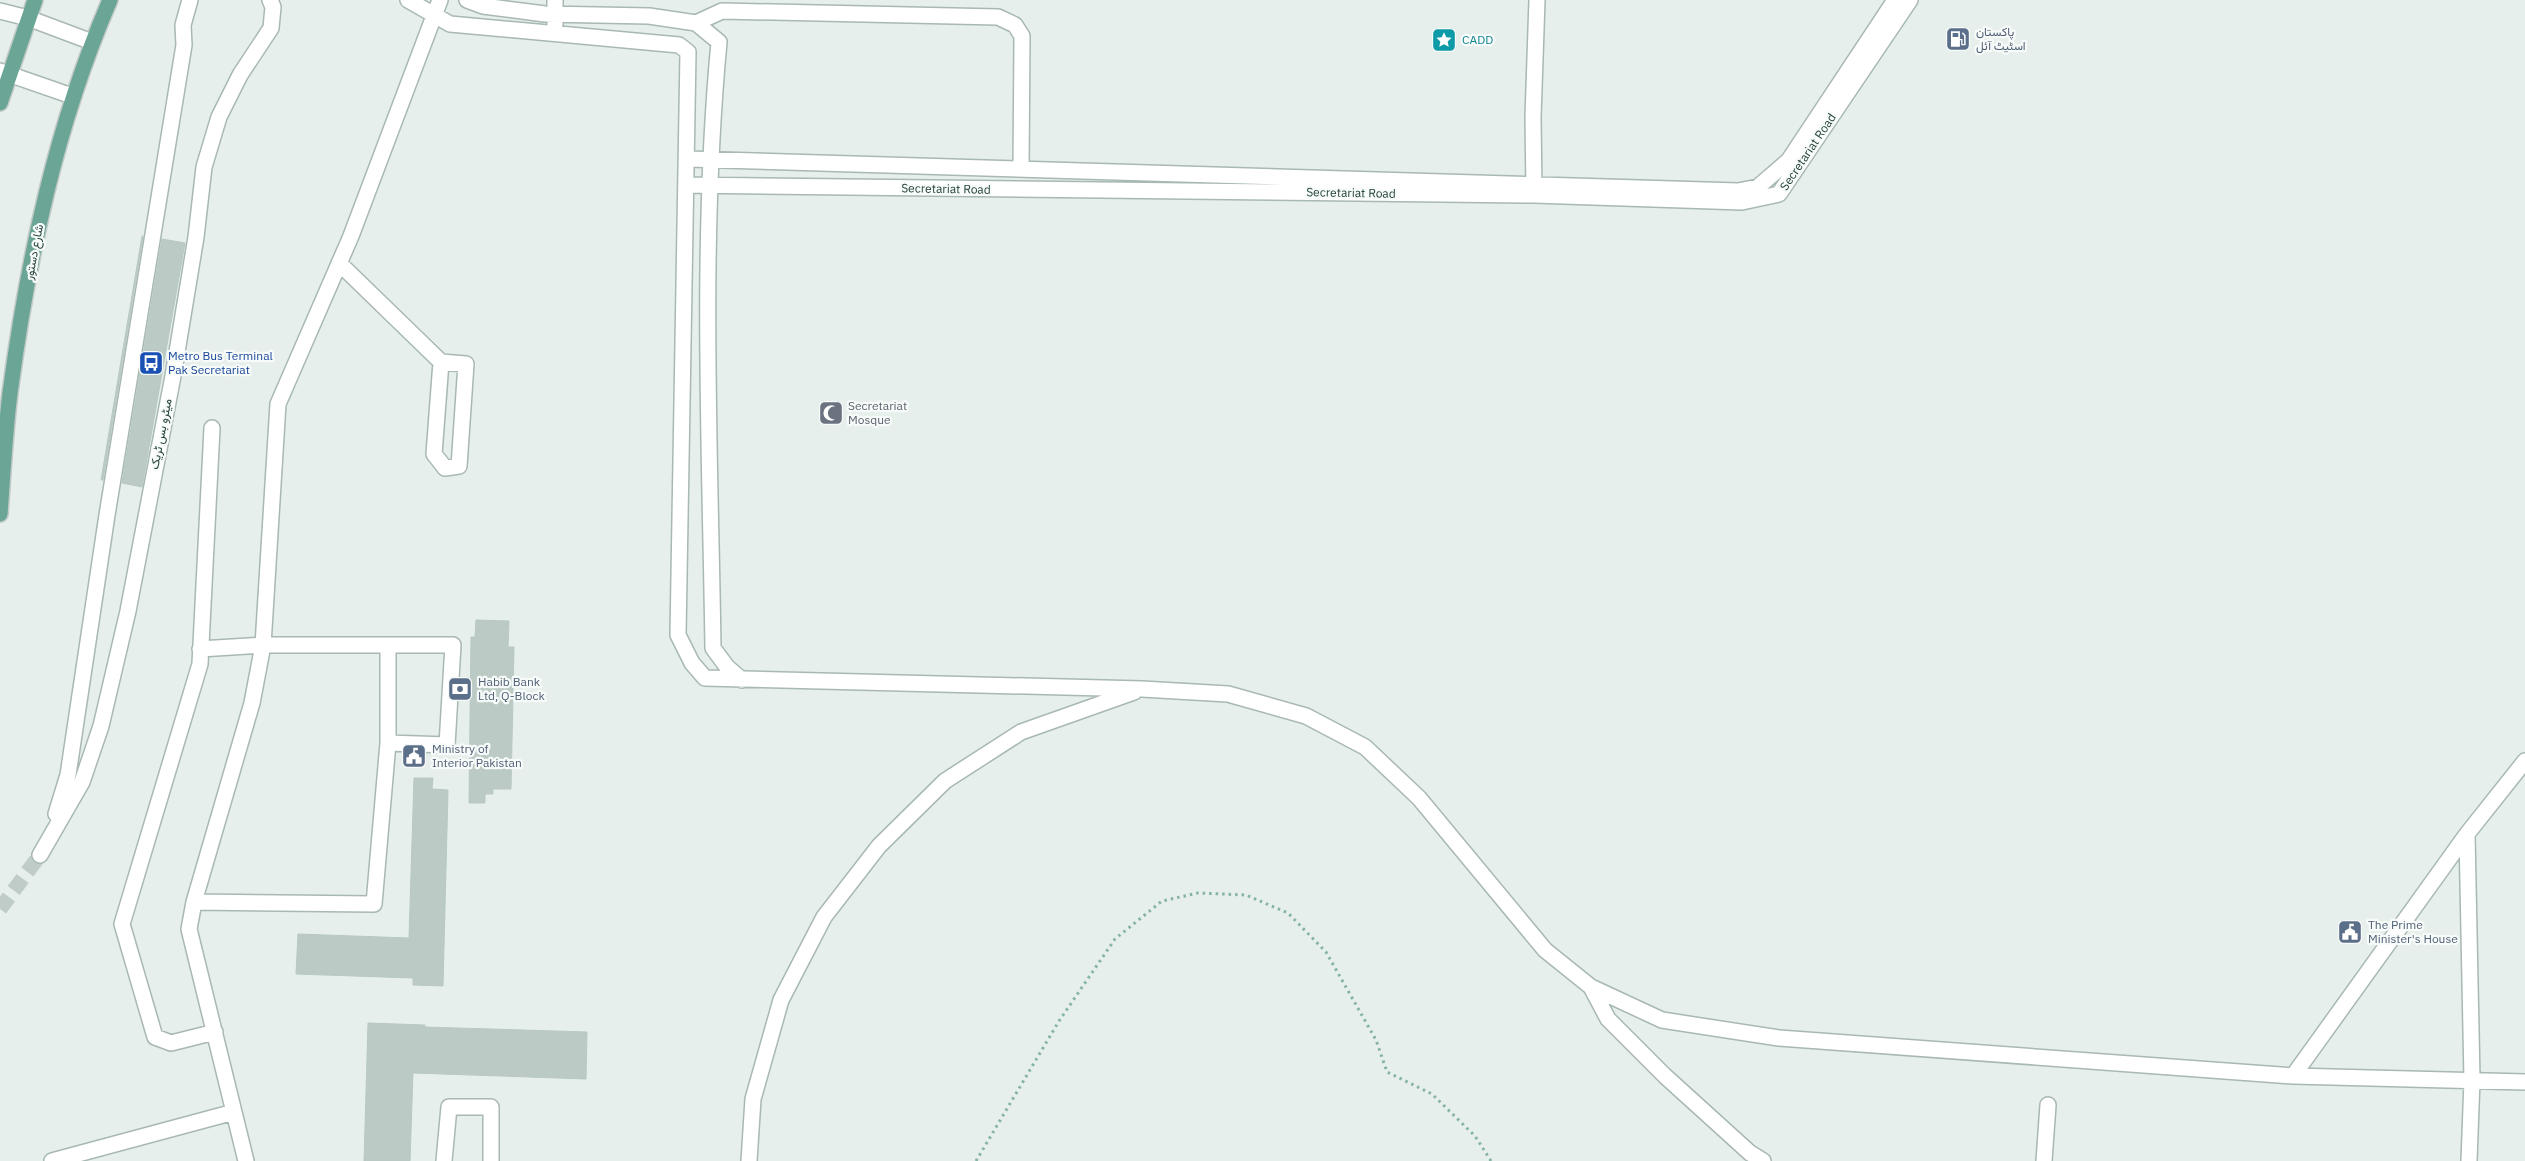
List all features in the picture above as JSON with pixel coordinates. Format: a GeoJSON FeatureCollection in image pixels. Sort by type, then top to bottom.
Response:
{"type":"FeatureCollection","features":[{"type":"Feature","properties":{"kind":"main road"},"geometry":{"type":"LineString","coordinates":[[0,104],[4,72],[35,0]]}},
{"type":"Feature","properties":{"kind":"main road","name":"شارع دستور"},"geometry":{"type":"LineString","coordinates":[[0,514],[10,394],[33,248],[72,96],[110,0]]}},
{"type":"Feature","properties":{"kind":"street","name":"میٹرو بس ٹریک"},"geometry":{"type":"LineString","coordinates":[[48,840],[68,775],[107,515],[184,45],[184,25],[190,0]]}},
{"type":"Feature","properties":{"kind":"street","name":"میٹرو بس ٹریک"},"geometry":{"type":"LineString","coordinates":[[40,855],[82,782],[101,726],[128,611],[173,376],[196,237],[204,167],[219,117],[240,75],[271,28],[274,7],[270,0]]}},
{"type":"Feature","properties":{"kind":"street"},"geometry":{"type":"LineString","coordinates":[[408,0],[436,7],[450,24],[679,45],[688,52],[688,185],[678,636],[692,663],[705,678],[1142,689],[1228,694],[1306,716],[1365,747],[1419,798],[1545,950],[1591,987],[1662,1020],[1779,1038],[2293,1076],[2525,1082]]}},
{"type":"Feature","properties":{"kind":"street"},"geometry":{"type":"LineString","coordinates":[[467,0],[483,6],[555,7],[649,16],[696,23],[719,42],[710,159],[707,232],[713,648],[727,666],[742,680]]}},
{"type":"Feature","properties":{"kind":"street"},"geometry":{"type":"LineString","coordinates":[[1534,190],[1533,118],[1538,0]]}},
{"type":"Feature","properties":{"kind":"street","name":"Secretariat Road"},"geometry":{"type":"LineString","coordinates":[[688,185],[1738,191],[1758,186],[1789,160],[1895,0]]}},
{"type":"Feature","properties":{"kind":"street","name":"Secretariat Road"},"geometry":{"type":"LineString","coordinates":[[688,158],[1021,169],[1534,190],[1742,202],[1779,194],[1910,0]]}},
{"type":"Feature","properties":{"kind":"street"},"geometry":{"type":"LineString","coordinates":[[246,1161],[189,929],[194,902],[252,703],[263,645],[278,404],[339,263],[436,7]]}},
{"type":"Feature","properties":{"kind":"street"},"geometry":{"type":"LineString","coordinates":[[555,7],[555,34]]}},
{"type":"Feature","properties":{"kind":"street"},"geometry":{"type":"LineString","coordinates":[[0,11],[28,18],[92,42]]}},
{"type":"Feature","properties":{"kind":"street"},"geometry":{"type":"LineString","coordinates":[[696,23],[722,11],[998,17],[1015,25],[1022,36],[1021,169]]}},
{"type":"Feature","properties":{"kind":"street"},"geometry":{"type":"LineString","coordinates":[[4,72],[72,96]]}},
{"type":"Feature","properties":{"kind":"street"},"geometry":{"type":"LineString","coordinates":[[339,263],[441,362],[466,364],[459,466],[445,468],[434,454],[441,362]]}},
{"type":"Feature","properties":{"kind":"street"},"geometry":{"type":"LineString","coordinates":[[212,428],[200,664],[122,924],[156,1037],[171,1042],[214,1032]]}},
{"type":"Feature","properties":{"kind":"street"},"geometry":{"type":"LineString","coordinates":[[200,649],[263,645],[453,645],[447,745],[388,743]]}},
{"type":"Feature","properties":{"kind":"street"},"geometry":{"type":"LineString","coordinates":[[194,902],[374,904],[388,743],[388,646]]}},
{"type":"Feature","properties":{"kind":"street"},"geometry":{"type":"LineString","coordinates":[[749,1161],[754,1099],[781,1000],[824,916],[879,846],[945,781],[1021,732],[1142,689]]}},
{"type":"Feature","properties":{"kind":"street"},"geometry":{"type":"LineString","coordinates":[[2293,1076],[2467,834],[2525,761]]}},
{"type":"Feature","properties":{"kind":"street"},"geometry":{"type":"LineString","coordinates":[[2467,834],[2472,1080],[2469,1161]]}},
{"type":"Feature","properties":{"kind":"street"},"geometry":{"type":"LineString","coordinates":[[1591,987],[1608,1019],[1665,1076],[1750,1152],[1763,1161]]}},
{"type":"Feature","properties":{"kind":"street"},"geometry":{"type":"LineString","coordinates":[[2044,1161],[2048,1105]]}},
{"type":"Feature","properties":{"kind":"street"},"geometry":{"type":"LineString","coordinates":[[444,1161],[448,1107],[483,1107],[491,1107],[491,1161]]}},
{"type":"Feature","properties":{"kind":"street"},"geometry":{"type":"LineString","coordinates":[[52,1161],[234,1112]]}},
{"type":"Feature","properties":{"kind":"path"},"geometry":{"type":"LineString","coordinates":[[976,1161],[1060,1022],[1115,939],[1162,901],[1198,893],[1246,895],[1288,913],[1326,952],[1376,1040],[1388,1072],[1432,1094],[1475,1136],[1492,1161]]}},
{"type":"Feature","properties":{"kind":"building"},"geometry":{"type":"Polygon","coordinates":[[[142,236],[103,480],[101,480],[142,236]]]}},
{"type":"Feature","properties":{"kind":"building"},"geometry":{"type":"Polygon","coordinates":[[[162,239],[185,243],[142,487],[122,483],[162,239]]]}},
{"type":"Feature","properties":{"kind":"building"},"geometry":{"type":"Polygon","coordinates":[[[476,620],[509,621],[508,647],[514,647],[511,789],[493,789],[493,794],[485,794],[485,803],[469,803],[471,637],[475,637],[476,620]]]}},
{"type":"Feature","properties":{"kind":"building"},"geometry":{"type":"Polygon","coordinates":[[[414,778],[433,778],[432,789],[448,790],[443,986],[413,985],[413,978],[296,974],[298,934],[409,938],[414,778]]]}},
{"type":"Feature","properties":{"kind":"building"},"geometry":{"type":"Polygon","coordinates":[[[368,1023],[425,1025],[425,1027],[587,1032],[586,1079],[413,1073],[410,1161],[364,1161],[368,1023]]]}},
{"type":"Feature","properties":{"kind":"tunnel"},"geometry":{"type":"LineString","coordinates":[[0,909],[40,855]]}},
{"type":"Feature","properties":{"kind":"place","name":"پاکستان اسٹیٹ آئل"},"geometry":{"type":"Point","coordinates":[1958,39]}},
{"type":"Feature","properties":{"kind":"place","name":"CADD"},"geometry":{"type":"Point","coordinates":[1444,40]}},
{"type":"Feature","properties":{"kind":"place","name":"Metro Bus Terminal Pak Secretariat"},"geometry":{"type":"Point","coordinates":[151,363]}},
{"type":"Feature","properties":{"kind":"place","name":"Secretariat Mosque"},"geometry":{"type":"Point","coordinates":[831,413]}},
{"type":"Feature","properties":{"kind":"place","name":"Habib Bank Ltd, Q-Block"},"geometry":{"type":"Point","coordinates":[460,689]}},
{"type":"Feature","properties":{"kind":"place","name":"Ministry of Interior Pakistan"},"geometry":{"type":"Point","coordinates":[414,756]}},
{"type":"Feature","properties":{"kind":"place","name":"The Prime Minister's House"},"geometry":{"type":"Point","coordinates":[2350,932]}}]}
